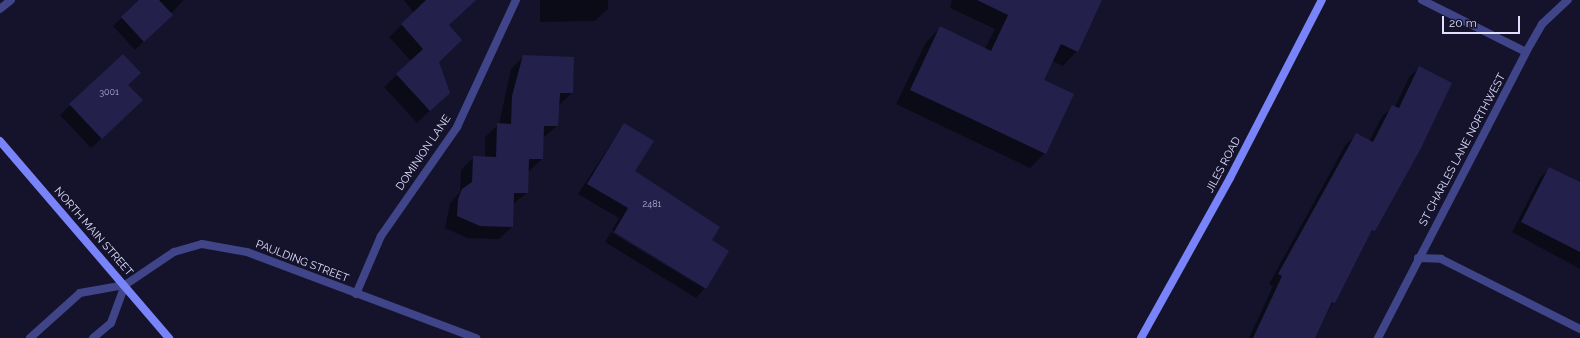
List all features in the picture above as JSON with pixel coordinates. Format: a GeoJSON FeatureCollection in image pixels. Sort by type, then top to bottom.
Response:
{"type":"FeatureCollection","features":[{"type":"Feature","properties":{"kind":"street"},"geometry":{"type":"LineString","coordinates":[[0,9],[11,0]]}},
{"type":"Feature","properties":{"kind":"street","name":"DOMINION LANE"},"geometry":{"type":"LineString","coordinates":[[356,294],[381,236],[457,127],[516,0]]}},
{"type":"Feature","properties":{"kind":"street","name":"JILES ROAD"},"geometry":{"type":"LineString","coordinates":[[1141,338],[1230,178],[1322,0]]}},
{"type":"Feature","properties":{"kind":"street"},"geometry":{"type":"LineString","coordinates":[[1422,0],[1526,52]]}},
{"type":"Feature","properties":{"kind":"street","name":"ST CHARLES LANE NORTHWEST"},"geometry":{"type":"LineString","coordinates":[[1378,338],[1418,258],[1526,52],[1542,24],[1568,0]]}},
{"type":"Feature","properties":{"kind":"street","name":"NORTH MAIN STREET"},"geometry":{"type":"LineString","coordinates":[[0,141],[169,338]]}},
{"type":"Feature","properties":{"kind":"street","name":"PAULDING STREET"},"geometry":{"type":"LineString","coordinates":[[125,285],[174,252],[202,244],[247,252],[476,338]]}},
{"type":"Feature","properties":{"kind":"street"},"geometry":{"type":"LineString","coordinates":[[1418,258],[1442,259],[1580,329]]}},
{"type":"Feature","properties":{"kind":"street"},"geometry":{"type":"LineString","coordinates":[[30,338],[80,293],[125,285]]}},
{"type":"Feature","properties":{"kind":"street"},"geometry":{"type":"LineString","coordinates":[[93,338],[111,323],[125,285]]}},
{"type":"Feature","properties":{"kind":"building"},"geometry":{"type":"Polygon","coordinates":[[[139,0],[159,0],[173,15],[144,42],[121,17],[139,0]]]}},
{"type":"Feature","properties":{"kind":"building"},"geometry":{"type":"Polygon","coordinates":[[[426,0],[476,0],[449,25],[462,40],[439,62],[450,93],[430,111],[396,74],[423,49],[401,24],[426,0]]]}},
{"type":"Feature","properties":{"kind":"building"},"geometry":{"type":"Polygon","coordinates":[[[977,0],[1102,0],[1078,52],[1061,44],[1044,80],[1074,94],[1046,154],[910,90],[940,26],[991,51],[1008,15],[977,0]]]}},
{"type":"Feature","properties":{"kind":"building"},"geometry":{"type":"Polygon","coordinates":[[[123,54],[141,73],[128,85],[143,100],[102,139],[69,104],[123,54]]]}},
{"type":"Feature","properties":{"kind":"building"},"geometry":{"type":"Polygon","coordinates":[[[523,55],[574,57],[573,93],[560,93],[558,126],[544,126],[543,159],[529,159],[528,193],[514,193],[513,227],[480,226],[457,216],[458,199],[462,189],[472,182],[473,156],[496,157],[497,123],[511,124],[512,96],[523,55]]]}},
{"type":"Feature","properties":{"kind":"building"},"geometry":{"type":"Polygon","coordinates":[[[1419,66],[1452,83],[1420,150],[1375,231],[1372,230],[1335,303],[1332,302],[1315,338],[1253,338],[1282,276],[1278,274],[1356,133],[1373,142],[1392,105],[1399,108],[1419,66]]]}},
{"type":"Feature","properties":{"kind":"building"},"geometry":{"type":"Polygon","coordinates":[[[624,123],[654,141],[635,171],[720,227],[712,240],[729,251],[706,289],[614,232],[628,208],[587,184],[624,123]]]}},
{"type":"Feature","properties":{"kind":"building"},"geometry":{"type":"Polygon","coordinates":[[[1549,167],[1580,182],[1580,252],[1521,222],[1549,167]]]}}]}
